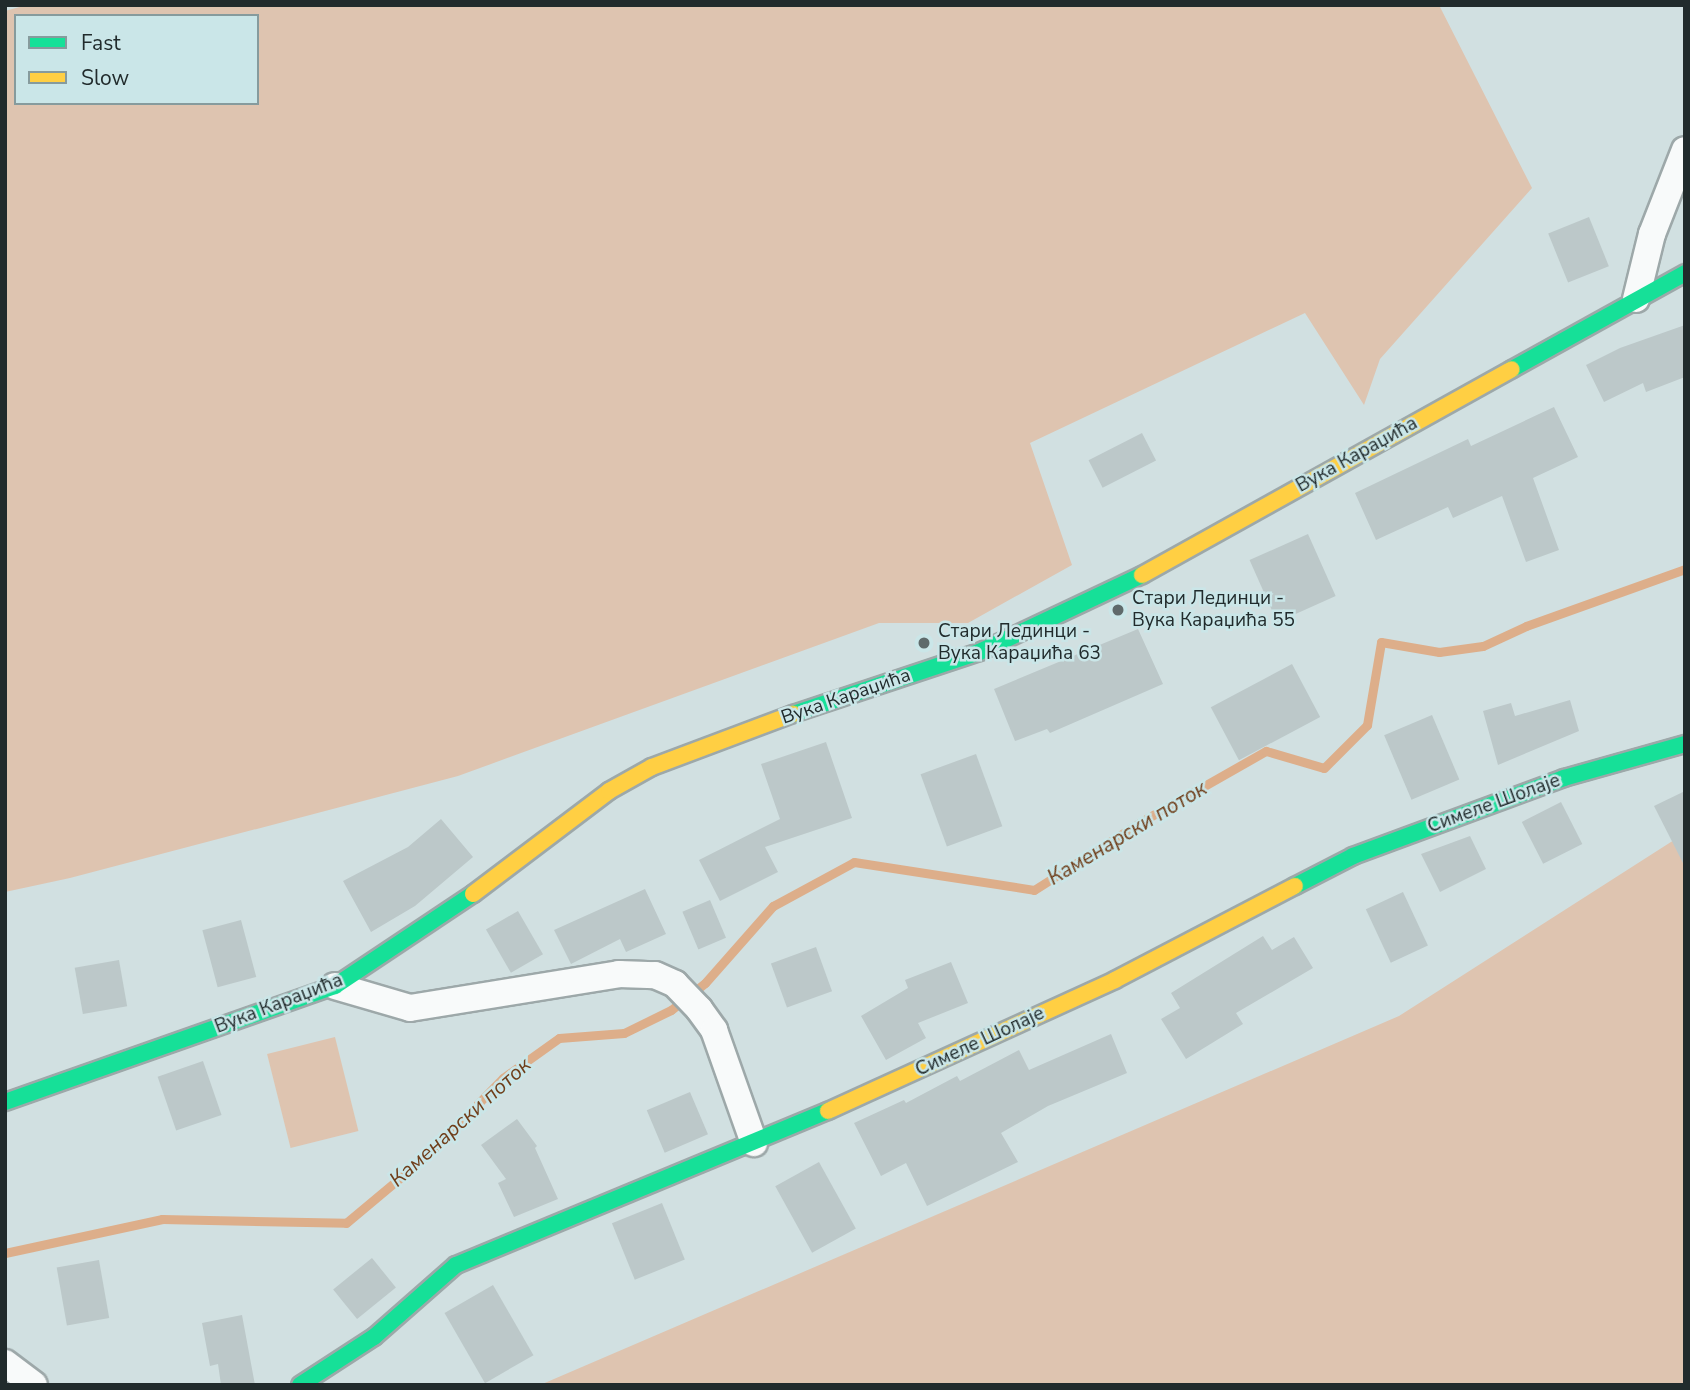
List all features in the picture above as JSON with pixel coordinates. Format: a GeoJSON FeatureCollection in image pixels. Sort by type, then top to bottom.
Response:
{"type":"FeatureCollection","features":[{"type":"Feature","properties":{"kind":"street"},"geometry":{"type":"LineString","coordinates":[[1636,299],[1652,234],[1685,150]]}},
{"type":"Feature","properties":{"kind":"street","name":"Вука Караџића"},"geometry":{"type":"LineString","coordinates":[[5,1102],[335,986],[497,878],[609,791],[652,767],[835,698],[979,652],[1134,579],[1685,273]]}},
{"type":"Feature","properties":{"kind":"street","name":"Симеле Шолаје"},"geometry":{"type":"LineString","coordinates":[[300,1385],[374,1337],[456,1265],[754,1143],[1115,979],[1353,856],[1564,778],[1685,744]]}},
{"type":"Feature","properties":{"kind":"street"},"geometry":{"type":"LineString","coordinates":[[335,986],[410,1008],[619,974],[655,975],[675,984],[699,1009],[714,1030],[754,1143]]}},
{"type":"Feature","properties":{"kind":"street"},"geometry":{"type":"LineString","coordinates":[[5,1363],[34,1385]]}},
{"type":"Feature","properties":{"kind":"shaded area"},"geometry":{"type":"Polygon","coordinates":[[[27,5],[1439,5],[1532,188],[1380,359],[1364,405],[1305,313],[1030,443],[1072,565],[968,623],[879,623],[458,776],[70,878],[5,892],[5,11],[27,5]]]}},
{"type":"Feature","properties":{"kind":"shaded area"},"geometry":{"type":"Polygon","coordinates":[[[1685,833],[1685,1385],[540,1385],[1399,1016],[1685,833]]]}},
{"type":"Feature","properties":{"kind":"shaded area"},"geometry":{"type":"Polygon","coordinates":[[[335,1037],[358,1131],[291,1148],[267,1054],[335,1037]]]}},
{"type":"Feature","properties":{"kind":"building"},"geometry":{"type":"Polygon","coordinates":[[[1589,217],[1609,266],[1568,283],[1548,233],[1589,217]]]}},
{"type":"Feature","properties":{"kind":"building"},"geometry":{"type":"Polygon","coordinates":[[[1685,325],[1685,377],[1646,392],[1643,383],[1604,402],[1586,365],[1620,348],[1685,325]]]}},
{"type":"Feature","properties":{"kind":"building"},"geometry":{"type":"Polygon","coordinates":[[[1554,407],[1578,457],[1533,478],[1559,550],[1526,562],[1502,496],[1453,518],[1448,507],[1376,540],[1355,493],[1468,439],[1471,446],[1554,407]]]}},
{"type":"Feature","properties":{"kind":"building"},"geometry":{"type":"Polygon","coordinates":[[[1142,433],[1156,461],[1103,488],[1089,460],[1142,433]]]}},
{"type":"Feature","properties":{"kind":"building"},"geometry":{"type":"Polygon","coordinates":[[[1308,534],[1336,596],[1277,622],[1250,560],[1308,534]]]}},
{"type":"Feature","properties":{"kind":"building"},"geometry":{"type":"Polygon","coordinates":[[[1138,629],[1163,684],[1050,733],[1047,729],[1015,741],[994,689],[1138,629]]]}},
{"type":"Feature","properties":{"kind":"building"},"geometry":{"type":"Polygon","coordinates":[[[1292,664],[1320,717],[1239,760],[1211,707],[1292,664]]]}},
{"type":"Feature","properties":{"kind":"building"},"geometry":{"type":"Polygon","coordinates":[[[1570,700],[1579,731],[1498,765],[1483,711],[1511,703],[1515,716],[1570,700]]]}},
{"type":"Feature","properties":{"kind":"building"},"geometry":{"type":"Polygon","coordinates":[[[1432,715],[1459,779],[1411,800],[1384,735],[1432,715]]]}},
{"type":"Feature","properties":{"kind":"building"},"geometry":{"type":"Polygon","coordinates":[[[826,742],[852,818],[765,847],[778,872],[720,901],[699,860],[780,819],[761,764],[826,742]]]}},
{"type":"Feature","properties":{"kind":"building"},"geometry":{"type":"Polygon","coordinates":[[[976,754],[1002,826],[947,847],[921,774],[976,754]]]}},
{"type":"Feature","properties":{"kind":"building"},"geometry":{"type":"Polygon","coordinates":[[[1685,791],[1685,867],[1654,806],[1685,791]]]}},
{"type":"Feature","properties":{"kind":"building"},"geometry":{"type":"Polygon","coordinates":[[[1561,802],[1582,844],[1543,864],[1522,822],[1561,802]]]}},
{"type":"Feature","properties":{"kind":"building"},"geometry":{"type":"Polygon","coordinates":[[[441,819],[473,857],[415,906],[371,932],[343,881],[408,847],[441,819]]]}},
{"type":"Feature","properties":{"kind":"building"},"geometry":{"type":"Polygon","coordinates":[[[1470,836],[1486,869],[1440,892],[1421,854],[1470,836]]]}},
{"type":"Feature","properties":{"kind":"building"},"geometry":{"type":"Polygon","coordinates":[[[645,889],[666,934],[626,952],[620,939],[571,964],[554,930],[645,889]]]}},
{"type":"Feature","properties":{"kind":"building"},"geometry":{"type":"Polygon","coordinates":[[[1403,892],[1428,945],[1391,963],[1366,909],[1403,892]]]}},
{"type":"Feature","properties":{"kind":"building"},"geometry":{"type":"Polygon","coordinates":[[[710,900],[726,938],[698,949],[682,912],[710,900]]]}},
{"type":"Feature","properties":{"kind":"building"},"geometry":{"type":"Polygon","coordinates":[[[518,911],[543,954],[511,973],[486,930],[518,911]]]}},
{"type":"Feature","properties":{"kind":"building"},"geometry":{"type":"Polygon","coordinates":[[[241,920],[256,977],[218,987],[202,930],[241,920]]]}},
{"type":"Feature","properties":{"kind":"building"},"geometry":{"type":"Polygon","coordinates":[[[1263,936],[1272,950],[1294,937],[1313,968],[1236,1013],[1243,1024],[1186,1059],[1161,1019],[1180,1008],[1171,993],[1263,936]]]}},
{"type":"Feature","properties":{"kind":"building"},"geometry":{"type":"Polygon","coordinates":[[[816,947],[832,991],[787,1008],[771,963],[816,947]]]}},
{"type":"Feature","properties":{"kind":"building"},"geometry":{"type":"Polygon","coordinates":[[[119,960],[127,1006],[83,1014],[75,968],[119,960]]]}},
{"type":"Feature","properties":{"kind":"building"},"geometry":{"type":"Polygon","coordinates":[[[951,962],[968,1003],[918,1023],[926,1038],[886,1060],[861,1016],[908,988],[905,980],[951,962]]]}},
{"type":"Feature","properties":{"kind":"building"},"geometry":{"type":"Polygon","coordinates":[[[1111,1034],[1127,1073],[1048,1106],[1001,1133],[1018,1162],[927,1206],[906,1163],[881,1176],[854,1123],[904,1100],[906,1103],[957,1076],[960,1081],[1019,1050],[1029,1070],[1111,1034]]]}},
{"type":"Feature","properties":{"kind":"building"},"geometry":{"type":"Polygon","coordinates":[[[203,1061],[222,1115],[176,1131],[158,1077],[203,1061]]]}},
{"type":"Feature","properties":{"kind":"building"},"geometry":{"type":"Polygon","coordinates":[[[690,1092],[708,1134],[665,1153],[647,1110],[690,1092]]]}},
{"type":"Feature","properties":{"kind":"building"},"geometry":{"type":"Polygon","coordinates":[[[517,1119],[537,1146],[535,1148],[558,1199],[514,1217],[498,1183],[506,1179],[481,1145],[517,1119]]]}},
{"type":"Feature","properties":{"kind":"building"},"geometry":{"type":"Polygon","coordinates":[[[819,1162],[856,1228],[812,1253],[775,1186],[819,1162]]]}},
{"type":"Feature","properties":{"kind":"building"},"geometry":{"type":"Polygon","coordinates":[[[662,1203],[685,1260],[635,1280],[612,1223],[662,1203]]]}},
{"type":"Feature","properties":{"kind":"building"},"geometry":{"type":"Polygon","coordinates":[[[372,1258],[396,1288],[357,1319],[333,1289],[372,1258]]]}},
{"type":"Feature","properties":{"kind":"building"},"geometry":{"type":"Polygon","coordinates":[[[99,1260],[109,1318],[67,1326],[57,1267],[99,1260]]]}},
{"type":"Feature","properties":{"kind":"building"},"geometry":{"type":"Polygon","coordinates":[[[493,1285],[534,1355],[485,1383],[445,1313],[493,1285]]]}},
{"type":"Feature","properties":{"kind":"building"},"geometry":{"type":"Polygon","coordinates":[[[242,1315],[255,1385],[221,1385],[218,1364],[210,1366],[202,1323],[242,1315]]]}},
{"type":"Feature","properties":{"kind":"waterway","name":"Каменарски поток"},"geometry":{"type":"LineString","coordinates":[[5,1253],[162,1219],[346,1223],[432,1151],[503,1078],[559,1038],[624,1033],[671,1010],[705,983],[773,906],[854,862],[1034,890],[1139,823],[1266,751],[1324,768],[1367,725],[1381,642],[1439,652],[1483,646],[1526,626],[1685,569]]}},
{"type":"Feature","properties":{"kind":"traffic: fast"},"geometry":{"type":"LineString","coordinates":[[1512,369],[1685,273]]}},
{"type":"Feature","properties":{"kind":"traffic: fast"},"geometry":{"type":"LineString","coordinates":[[793,714],[979,652],[1142,575]]}},
{"type":"Feature","properties":{"kind":"traffic: fast"},"geometry":{"type":"LineString","coordinates":[[1295,886],[1353,856],[1564,778],[1685,744]]}},
{"type":"Feature","properties":{"kind":"traffic: fast"},"geometry":{"type":"LineString","coordinates":[[5,1102],[335,986],[473,894]]}},
{"type":"Feature","properties":{"kind":"traffic: fast"},"geometry":{"type":"LineString","coordinates":[[300,1385],[374,1337],[456,1265],[828,1111]]}},
{"type":"Feature","properties":{"kind":"traffic: slow"},"geometry":{"type":"LineString","coordinates":[[1142,575],[1512,369]]}},
{"type":"Feature","properties":{"kind":"traffic: slow"},"geometry":{"type":"LineString","coordinates":[[473,894],[609,791],[652,767],[793,714]]}},
{"type":"Feature","properties":{"kind":"traffic: slow"},"geometry":{"type":"LineString","coordinates":[[828,1111],[1115,980],[1295,886]]}},
{"type":"Feature","properties":{"kind":"place","name":"Стари Лединци - Вука Караџића 55"},"geometry":{"type":"Point","coordinates":[1118,610]}},
{"type":"Feature","properties":{"kind":"place","name":"Стари Лединци - Вука Караџића 63"},"geometry":{"type":"Point","coordinates":[924,643]}}]}
